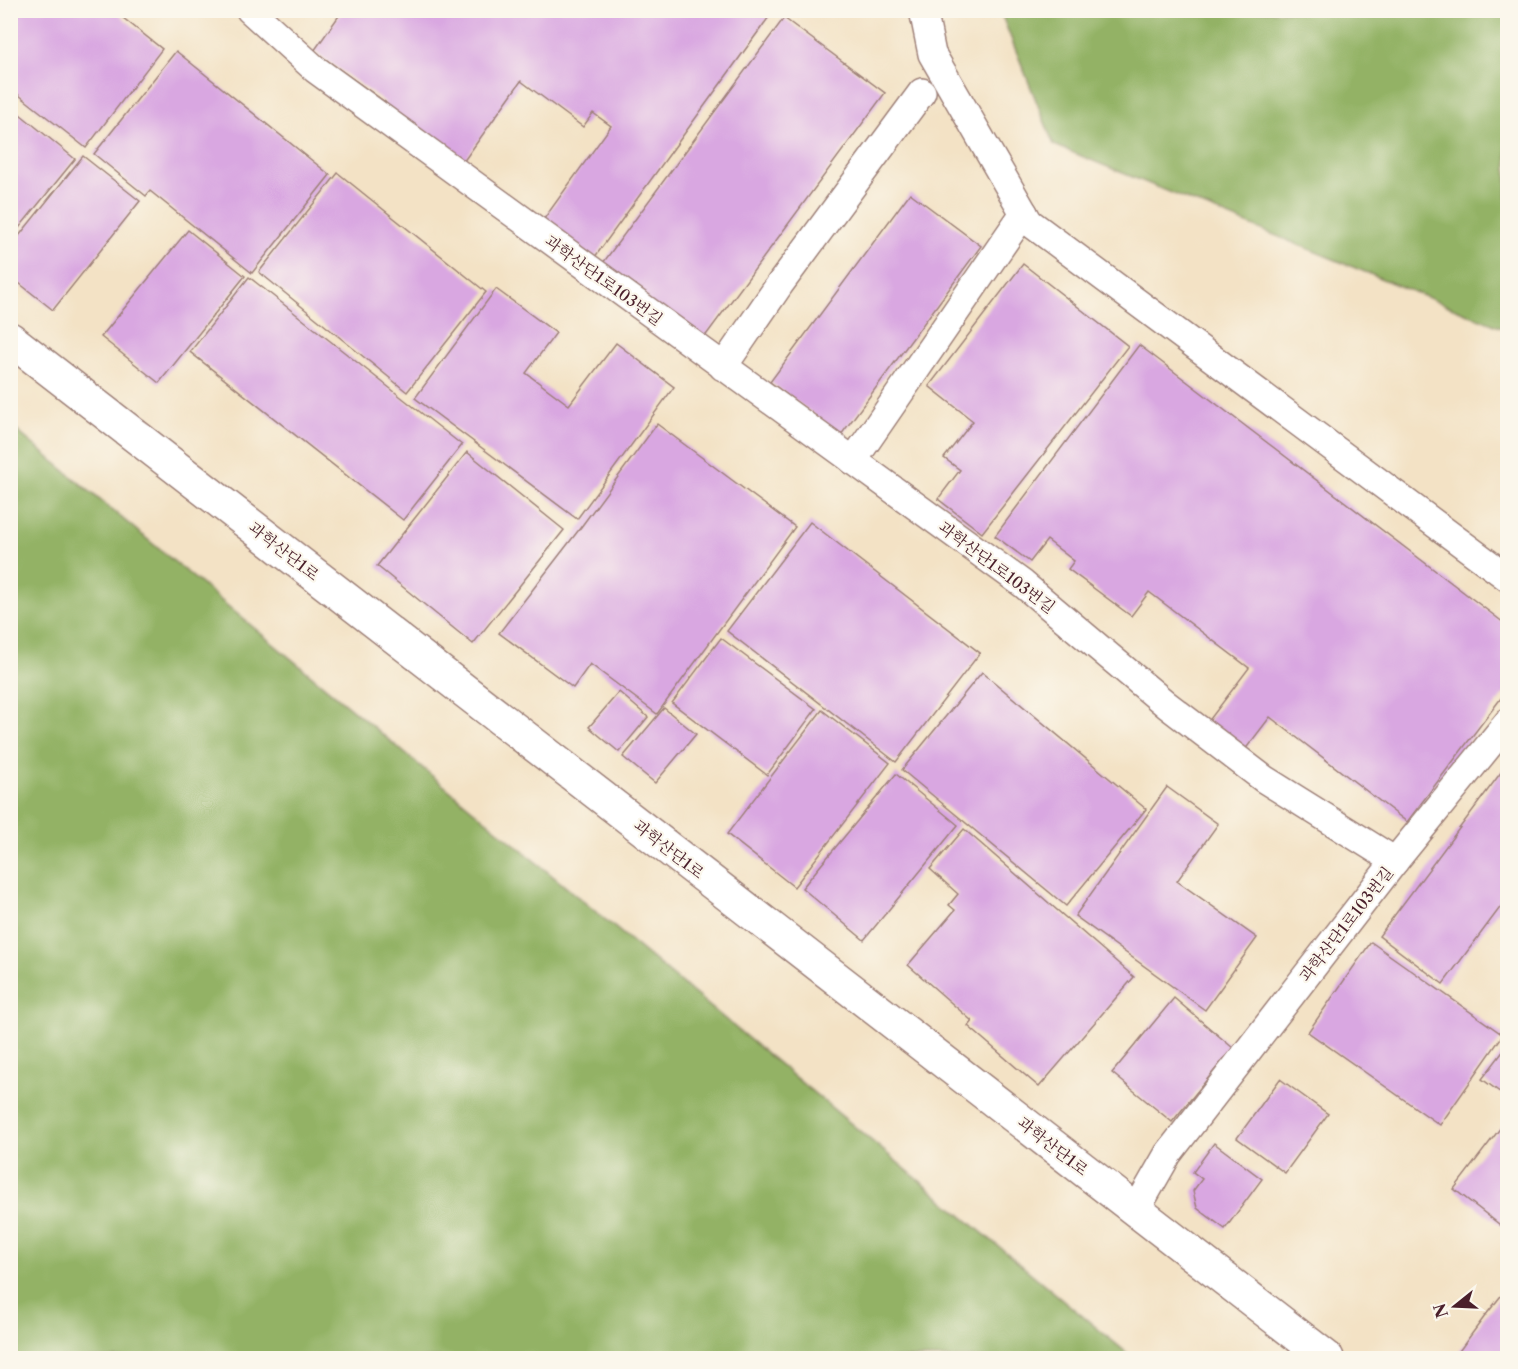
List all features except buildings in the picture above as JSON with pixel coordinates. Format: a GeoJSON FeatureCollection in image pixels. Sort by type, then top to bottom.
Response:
{"type":"FeatureCollection","features":[{"type":"Feature","properties":{"kind":"main road","name":"과학산단1로"},"geometry":{"type":"LineString","coordinates":[[10,339],[1327,1359]]}},
{"type":"Feature","properties":{"kind":"street","name":"과학산단1로103번길"},"geometry":{"type":"LineString","coordinates":[[250,10],[315,69],[1023,584],[1167,705],[1264,779],[1395,861],[1168,1154],[1136,1210]]}},
{"type":"Feature","properties":{"kind":"street"},"geometry":{"type":"LineString","coordinates":[[923,10],[932,54],[1029,222],[1508,578]]}},
{"type":"Feature","properties":{"kind":"street"},"geometry":{"type":"LineString","coordinates":[[723,367],[780,284],[922,92]]}},
{"type":"Feature","properties":{"kind":"street"},"geometry":{"type":"LineString","coordinates":[[853,461],[1024,213]]}},
{"type":"Feature","properties":{"kind":"street"},"geometry":{"type":"LineString","coordinates":[[1395,861],[1508,723]]}},
{"type":"Feature","properties":{"kind":"green space"},"geometry":{"type":"Polygon","coordinates":[[[1000,11],[1507,11],[1507,330],[1054,145],[1000,11]]]}},
{"type":"Feature","properties":{"kind":"green space"},"geometry":{"type":"Polygon","coordinates":[[[11,426],[1133,1358],[11,1358],[11,426]]]}}]}
